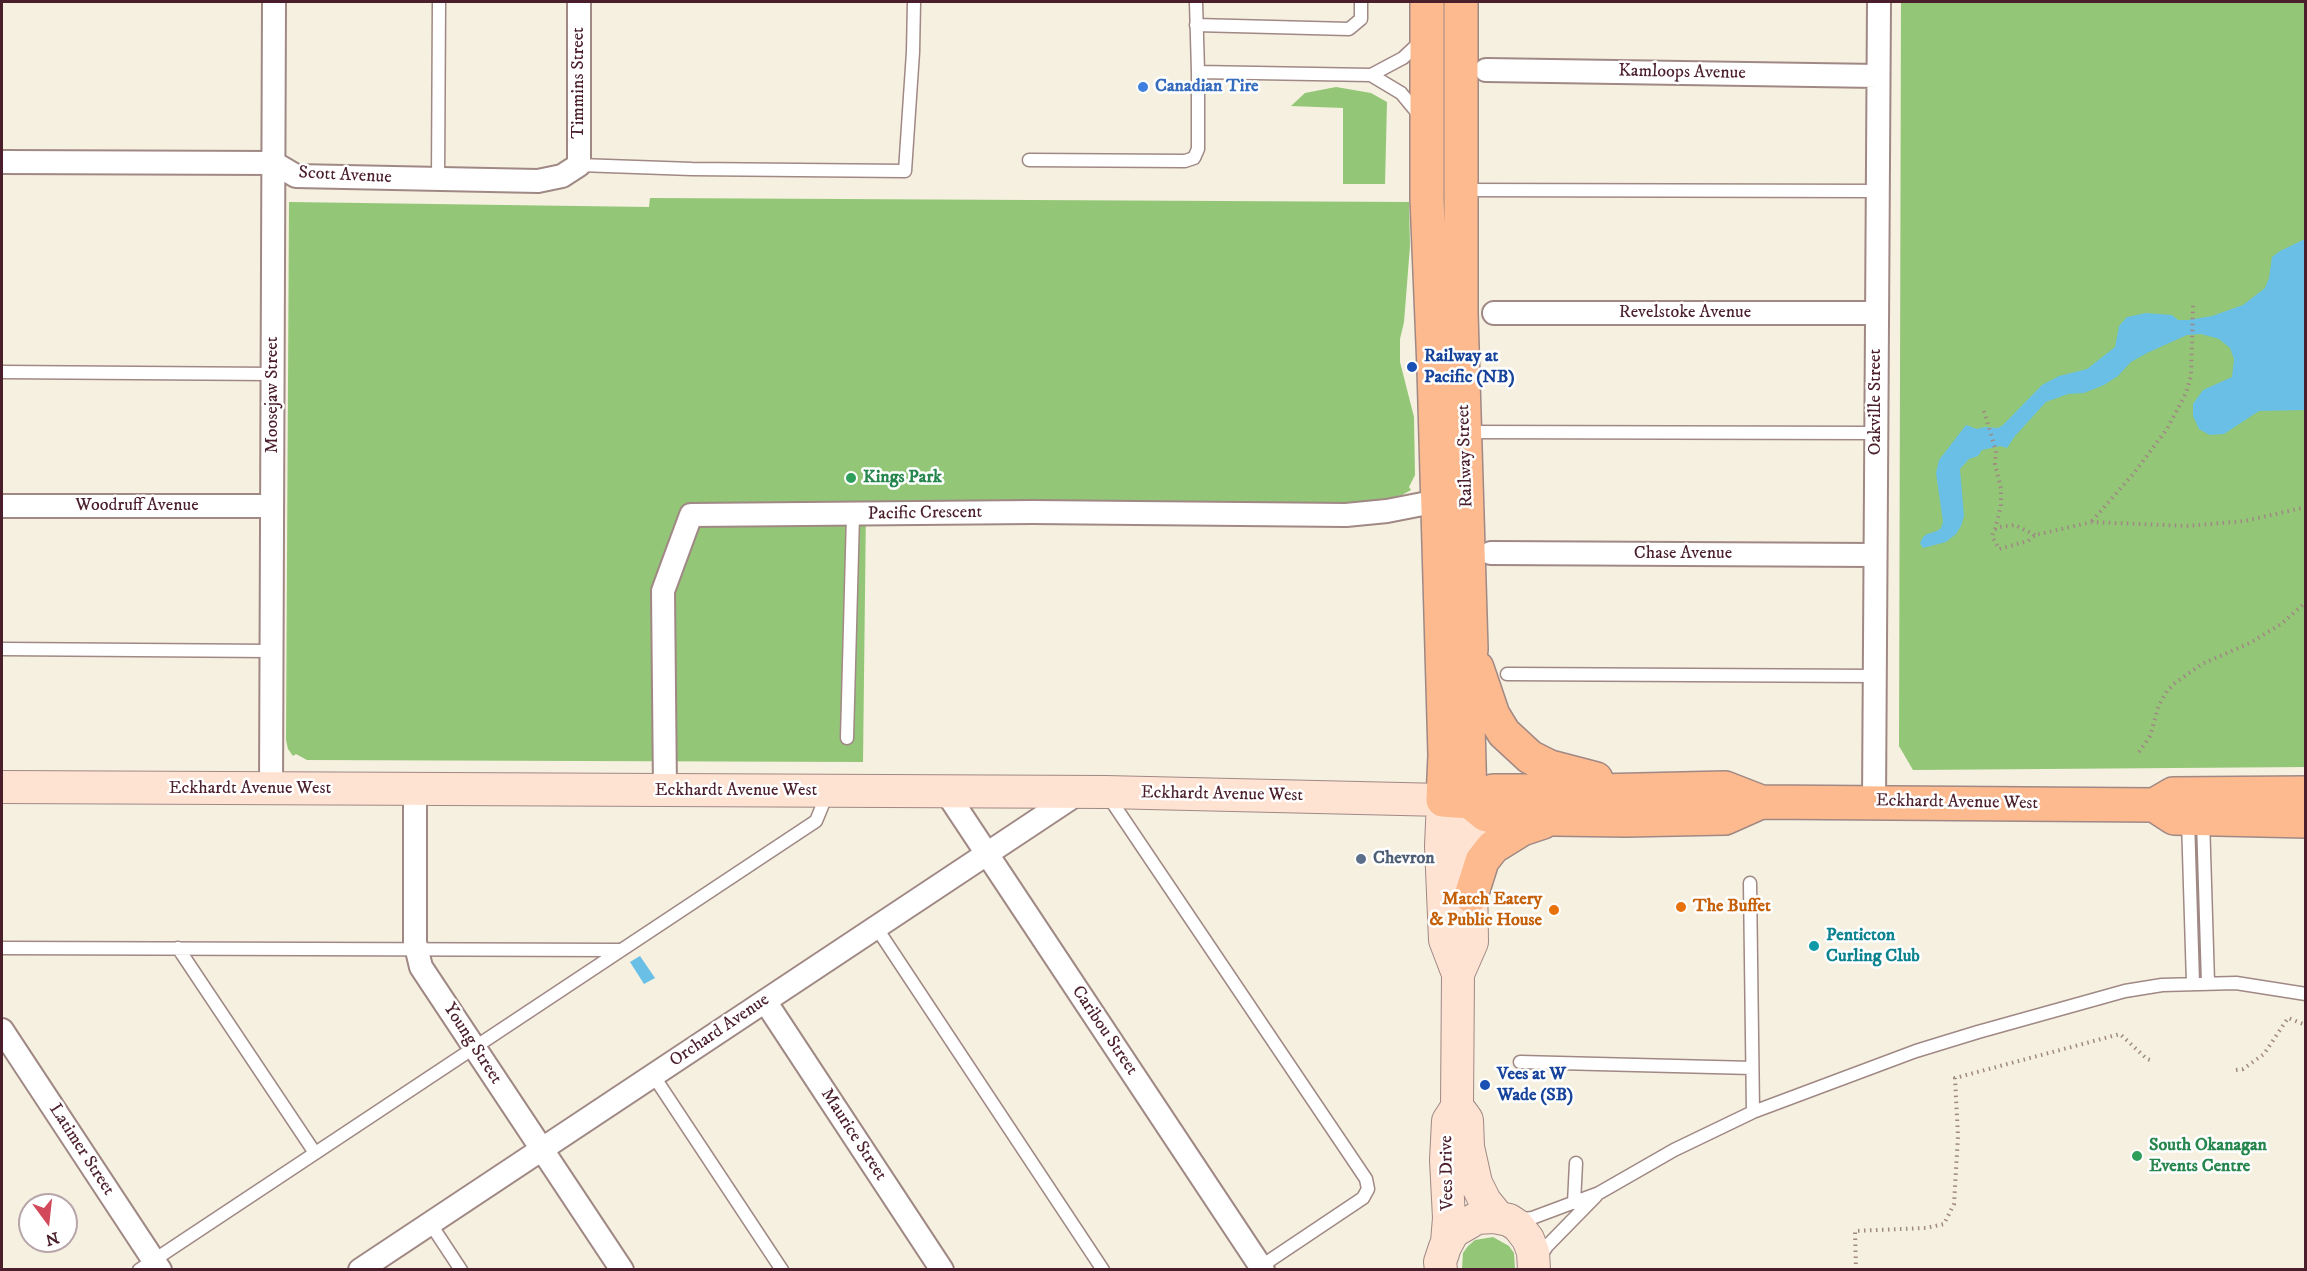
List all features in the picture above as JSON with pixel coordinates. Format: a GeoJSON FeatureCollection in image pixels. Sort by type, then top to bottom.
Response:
{"type":"FeatureCollection","features":[{"type":"Feature","properties":{"kind":"highway","name":"Railway Street"},"geometry":{"type":"LineString","coordinates":[[1427,2],[1427,199],[1445,755],[1457,801]]}},
{"type":"Feature","properties":{"kind":"highway","name":"Railway Street"},"geometry":{"type":"LineString","coordinates":[[1457,801],[1471,649],[1461,190],[1461,2]]}},
{"type":"Feature","properties":{"kind":"highway"},"geometry":{"type":"LineString","coordinates":[[1471,649],[1493,714],[1504,733],[1530,756],[1550,767],[1639,790]]}},
{"type":"Feature","properties":{"kind":"highway","name":"Eckhardt Avenue West"},"geometry":{"type":"LineString","coordinates":[[1457,801],[1493,791],[1725,788],[1761,802],[2154,806],[2174,818],[2306,821]]}},
{"type":"Feature","properties":{"kind":"highway","name":"Eckhardt Avenue West"},"geometry":{"type":"LineString","coordinates":[[2154,806],[2173,794],[2306,793]]}},
{"type":"Feature","properties":{"kind":"highway","name":"Eckhardt Avenue West"},"geometry":{"type":"LineString","coordinates":[[1457,801],[1486,815],[1554,819],[1725,818],[1761,802]]}},
{"type":"Feature","properties":{"kind":"highway"},"geometry":{"type":"LineString","coordinates":[[1471,896],[1482,861],[1493,847],[1522,829],[1554,819]]}},
{"type":"Feature","properties":{"kind":"main road","name":"Eckhardt Avenue West"},"geometry":{"type":"LineString","coordinates":[[2,788],[1093,792],[1457,801]]}},
{"type":"Feature","properties":{"kind":"main road","name":"Vees Drive"},"geometry":{"type":"LineString","coordinates":[[1457,801],[1471,896],[1472,942],[1458,974]]}},
{"type":"Feature","properties":{"kind":"main road","name":"Vees Drive"},"geometry":{"type":"LineString","coordinates":[[1440,1261],[1449,1209],[1446,1160],[1448,1121],[1457,1107],[1458,974],[1445,940],[1441,846],[1457,801]]}},
{"type":"Feature","properties":{"kind":"main road","name":"Vees Drive"},"geometry":{"type":"LineString","coordinates":[[1457,1107],[1467,1120],[1468,1147],[1476,1183],[1485,1201],[1504,1219],[1518,1227],[1528,1239],[1533,1252],[1534,1268]]}},
{"type":"Feature","properties":{"kind":"main road"},"geometry":{"type":"LineString","coordinates":[[1440,1261],[1454,1232],[1466,1223],[1477,1218],[1504,1219]]}},
{"type":"Feature","properties":{"kind":"street","name":"Moosejaw Street"},"geometry":{"type":"LineString","coordinates":[[271,789],[274,2]]}},
{"type":"Feature","properties":{"kind":"street","name":"Timmins Street"},"geometry":{"type":"LineString","coordinates":[[579,2],[579,165]]}},
{"type":"Feature","properties":{"kind":"street","name":"Oakville Street"},"geometry":{"type":"LineString","coordinates":[[1874,802],[1879,2]]}},
{"type":"Feature","properties":{"kind":"street","name":"Kamloops Avenue"},"geometry":{"type":"LineString","coordinates":[[1486,70],[1878,76]]}},
{"type":"Feature","properties":{"kind":"street","name":"Scott Avenue"},"geometry":{"type":"LineString","coordinates":[[2,162],[274,163],[296,176],[538,182],[561,176],[579,165]]}},
{"type":"Feature","properties":{"kind":"street","name":"Revelstoke Avenue"},"geometry":{"type":"LineString","coordinates":[[1494,313],[1877,313]]}},
{"type":"Feature","properties":{"kind":"street","name":"Pacific Crescent"},"geometry":{"type":"LineString","coordinates":[[665,790],[663,591],[691,515],[1044,513],[1346,515],[1387,511],[1438,501]]}},
{"type":"Feature","properties":{"kind":"street","name":"Woodruff Avenue"},"geometry":{"type":"LineString","coordinates":[[2,506],[272,506]]}},
{"type":"Feature","properties":{"kind":"street","name":"Chase Avenue"},"geometry":{"type":"LineString","coordinates":[[1491,553],[1875,555]]}},
{"type":"Feature","properties":{"kind":"street","name":"Young Street"},"geometry":{"type":"LineString","coordinates":[[415,789],[416,942],[421,967],[622,1269]]}},
{"type":"Feature","properties":{"kind":"street","name":"Caribou Street"},"geometry":{"type":"LineString","coordinates":[[946,792],[1260,1268]]}},
{"type":"Feature","properties":{"kind":"street","name":"Orchard Avenue"},"geometry":{"type":"LineString","coordinates":[[360,1269],[987,854],[1093,792]]}},
{"type":"Feature","properties":{"kind":"street","name":"Maurice Street"},"geometry":{"type":"LineString","coordinates":[[765,1001],[942,1269]]}},
{"type":"Feature","properties":{"kind":"street","name":"Latimer Street"},"geometry":{"type":"LineString","coordinates":[[2,1030],[151,1266]]}},
{"type":"Feature","properties":{"kind":"lane"},"geometry":{"type":"LineString","coordinates":[[438,179],[439,2]]}},
{"type":"Feature","properties":{"kind":"lane"},"geometry":{"type":"LineString","coordinates":[[579,165],[692,169],[905,171],[914,2]]}},
{"type":"Feature","properties":{"kind":"lane"},"geometry":{"type":"LineString","coordinates":[[1029,160],[1185,161],[1194,158],[1198,149],[1196,2]]}},
{"type":"Feature","properties":{"kind":"lane"},"geometry":{"type":"LineString","coordinates":[[1196,25],[1349,29],[1361,19],[1361,2]]}},
{"type":"Feature","properties":{"kind":"lane"},"geometry":{"type":"LineString","coordinates":[[1198,72],[1371,75],[1403,58],[1427,35]]}},
{"type":"Feature","properties":{"kind":"lane"},"geometry":{"type":"LineString","coordinates":[[1371,75],[1401,93],[1427,124]]}},
{"type":"Feature","properties":{"kind":"lane"},"geometry":{"type":"LineString","coordinates":[[1461,190],[1878,191]]}},
{"type":"Feature","properties":{"kind":"lane"},"geometry":{"type":"LineString","coordinates":[[2,372],[273,374]]}},
{"type":"Feature","properties":{"kind":"lane"},"geometry":{"type":"LineString","coordinates":[[1465,432],[1876,433]]}},
{"type":"Feature","properties":{"kind":"lane"},"geometry":{"type":"LineString","coordinates":[[848,738],[853,515]]}},
{"type":"Feature","properties":{"kind":"lane"},"geometry":{"type":"LineString","coordinates":[[2,649],[272,651]]}},
{"type":"Feature","properties":{"kind":"lane"},"geometry":{"type":"LineString","coordinates":[[1507,674],[1875,676]]}},
{"type":"Feature","properties":{"kind":"lane"},"geometry":{"type":"LineString","coordinates":[[151,1266],[315,1154],[816,821],[828,791]]}},
{"type":"Feature","properties":{"kind":"lane"},"geometry":{"type":"LineString","coordinates":[[1093,792],[1366,1179],[1368,1189],[1364,1198],[1260,1268]]}},
{"type":"Feature","properties":{"kind":"lane"},"geometry":{"type":"LineString","coordinates":[[2193,983],[2196,819]]}},
{"type":"Feature","properties":{"kind":"lane"},"geometry":{"type":"LineString","coordinates":[[2196,819],[2208,983]]}},
{"type":"Feature","properties":{"kind":"lane"},"geometry":{"type":"LineString","coordinates":[[1750,883],[1753,1112]]}},
{"type":"Feature","properties":{"kind":"lane"},"geometry":{"type":"LineString","coordinates":[[876,927],[1103,1269]]}},
{"type":"Feature","properties":{"kind":"lane"},"geometry":{"type":"LineString","coordinates":[[2,948],[621,951]]}},
{"type":"Feature","properties":{"kind":"lane"},"geometry":{"type":"LineString","coordinates":[[178,948],[315,1154]]}},
{"type":"Feature","properties":{"kind":"lane"},"geometry":{"type":"LineString","coordinates":[[1504,1219],[1532,1218],[1574,1203],[1599,1193],[1674,1150],[1753,1112],[1916,1051],[1978,1032],[2126,991],[2193,983],[2272,987],[2306,994]]}},
{"type":"Feature","properties":{"kind":"lane"},"geometry":{"type":"LineString","coordinates":[[1520,1062],[1752,1068]]}},
{"type":"Feature","properties":{"kind":"lane"},"geometry":{"type":"LineString","coordinates":[[653,1075],[782,1269]]}},
{"type":"Feature","properties":{"kind":"lane"},"geometry":{"type":"LineString","coordinates":[[1574,1203],[1576,1163]]}},
{"type":"Feature","properties":{"kind":"lane"},"geometry":{"type":"LineString","coordinates":[[1534,1268],[1547,1246],[1599,1193]]}},
{"type":"Feature","properties":{"kind":"lane"},"geometry":{"type":"LineString","coordinates":[[430,1223],[461,1269]]}},
{"type":"Feature","properties":{"kind":"path"},"geometry":{"type":"LineString","coordinates":[[2092,522],[2134,473],[2167,429],[2186,393],[2191,376],[2193,305]]}},
{"type":"Feature","properties":{"kind":"path"},"geometry":{"type":"LineString","coordinates":[[1984,411],[1996,451],[1995,464],[2001,489],[2001,506],[1992,536],[1999,549],[2028,541],[2035,535],[2092,522],[2186,526],[2245,521],[2306,507]]}},
{"type":"Feature","properties":{"kind":"path"},"geometry":{"type":"LineString","coordinates":[[1994,530],[2015,525],[2035,535]]}},
{"type":"Feature","properties":{"kind":"path"},"geometry":{"type":"LineString","coordinates":[[2139,752],[2150,736],[2159,705],[2175,683],[2202,664],[2250,643],[2281,624],[2306,602]]}},
{"type":"Feature","properties":{"kind":"path"},"geometry":{"type":"LineString","coordinates":[[2236,1070],[2242,1069],[2264,1054],[2288,1018],[2306,1025]]}},
{"type":"Feature","properties":{"kind":"path"},"geometry":{"type":"LineString","coordinates":[[1856,1269],[1855,1232],[1926,1228],[1944,1224],[1954,1204],[1958,1136],[1955,1077],[2120,1034],[2147,1059],[2153,1061]]}},
{"type":"Feature","properties":{"kind":"green space"},"geometry":{"type":"Polygon","coordinates":[[[1901,2],[2305,2],[2305,767],[1913,770],[1899,746],[1901,2]]]}},
{"type":"Feature","properties":{"kind":"green space"},"geometry":{"type":"Polygon","coordinates":[[[1336,87],[1371,93],[1387,102],[1385,184],[1343,184],[1343,108],[1291,106],[1305,93],[1336,87]]]}},
{"type":"Feature","properties":{"kind":"green space","name":"Kings Park"},"geometry":{"type":"Polygon","coordinates":[[[650,198],[1409,202],[1410,246],[1404,322],[1400,339],[1400,362],[1414,417],[1415,475],[1409,487],[1411,490],[1402,495],[1381,500],[1343,504],[866,507],[863,762],[307,760],[296,754],[293,756],[286,740],[289,202],[649,207],[650,198]]]}},
{"type":"Feature","properties":{"kind":"green space"},"geometry":{"type":"Polygon","coordinates":[[[1493,1237],[1509,1246],[1514,1253],[1515,1269],[1462,1269],[1463,1253],[1468,1246],[1475,1240],[1493,1237]]]}},
{"type":"Feature","properties":{"kind":"water"},"geometry":{"type":"Polygon","coordinates":[[[2305,239],[2305,410],[2259,411],[2224,434],[2210,435],[2199,429],[2193,416],[2193,404],[2203,390],[2232,377],[2234,359],[2230,348],[2219,339],[2201,334],[2187,335],[2131,362],[2118,376],[2104,385],[2084,393],[2068,394],[2046,402],[2007,448],[2000,446],[1982,450],[1978,456],[1969,459],[1960,469],[1964,516],[1961,526],[1956,534],[1946,542],[1923,548],[1920,543],[1923,537],[1941,528],[1943,522],[1936,473],[1939,460],[1966,425],[1977,429],[1998,428],[2042,385],[2059,376],[2087,369],[2115,347],[2119,326],[2127,317],[2146,313],[2172,315],[2178,320],[2188,320],[2212,316],[2243,305],[2265,288],[2272,257],[2305,239]]]}},
{"type":"Feature","properties":{"kind":"water"},"geometry":{"type":"Polygon","coordinates":[[[640,956],[655,978],[644,984],[630,962],[640,956]]]}},
{"type":"Feature","properties":{"kind":"place","name":"Canadian Tire"},"geometry":{"type":"Point","coordinates":[1143,87]}},
{"type":"Feature","properties":{"kind":"place","name":"Railway at Pacific (NB)"},"geometry":{"type":"Point","coordinates":[1412,367]}},
{"type":"Feature","properties":{"kind":"place","name":"Kings Park"},"geometry":{"type":"Point","coordinates":[851,478]}},
{"type":"Feature","properties":{"kind":"place","name":"Chevron"},"geometry":{"type":"Point","coordinates":[1361,859]}},
{"type":"Feature","properties":{"kind":"place","name":"The Buffet"},"geometry":{"type":"Point","coordinates":[1681,907]}},
{"type":"Feature","properties":{"kind":"place","name":"Match Eatery & Public House"},"geometry":{"type":"Point","coordinates":[1554,910]}},
{"type":"Feature","properties":{"kind":"place","name":"Penticton Curling Club"},"geometry":{"type":"Point","coordinates":[1814,946]}},
{"type":"Feature","properties":{"kind":"place","name":"Vees at W Wade (SB)"},"geometry":{"type":"Point","coordinates":[1485,1085]}},
{"type":"Feature","properties":{"kind":"place","name":"South Okanagan Events Centre"},"geometry":{"type":"Point","coordinates":[2137,1156]}}]}
